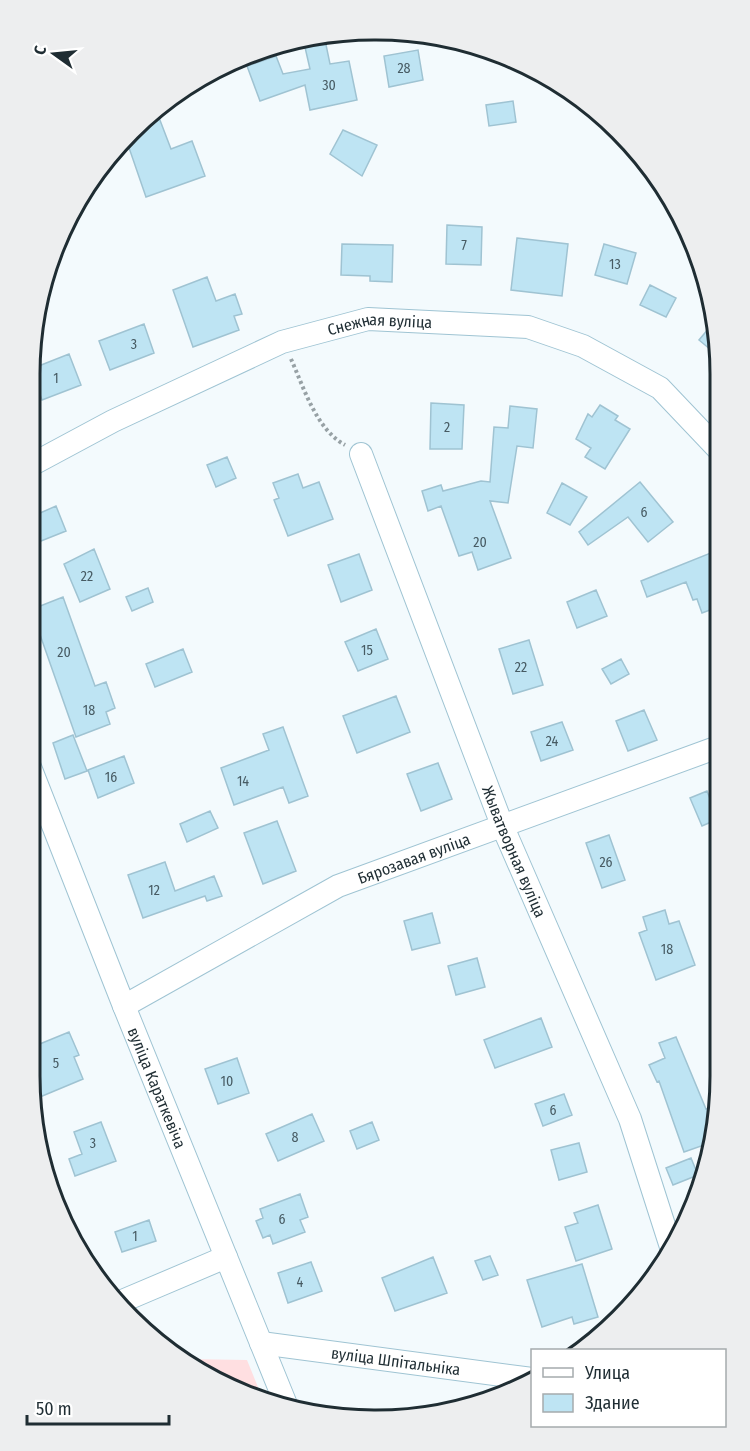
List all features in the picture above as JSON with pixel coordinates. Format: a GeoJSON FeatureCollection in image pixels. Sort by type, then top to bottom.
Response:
{"type":"FeatureCollection","features":[{"type":"Feature","properties":{"kind":"street","name":"Снежная вуліца"},"geometry":{"type":"LineString","coordinates":[[40,460],[113,421],[282,342],[368,319],[528,327],[583,346],[660,388],[710,441]]}},
{"type":"Feature","properties":{"kind":"street","name":"Жыватворная вуліца"},"geometry":{"type":"LineString","coordinates":[[361,454],[502,825],[630,1119],[668,1237]]}},
{"type":"Feature","properties":{"kind":"street","name":"Бярозавая вуліца"},"geometry":{"type":"LineString","coordinates":[[124,1006],[338,886],[710,750]]}},
{"type":"Feature","properties":{"kind":"street","name":"вуліца Караткевіча"},"geometry":{"type":"LineString","coordinates":[[40,792],[283,1398]]}},
{"type":"Feature","properties":{"kind":"street"},"geometry":{"type":"LineString","coordinates":[[126,1299],[226,1257]]}},
{"type":"Feature","properties":{"kind":"street","name":"вуліца Шпітальніка"},"geometry":{"type":"LineString","coordinates":[[261,1343],[520,1377]]}},
{"type":"Feature","properties":{"kind":"path"},"geometry":{"type":"LineString","coordinates":[[282,342],[319,420],[336,440],[361,454]]}},
{"type":"Feature","properties":{"kind":"shaded area"},"geometry":{"type":"Polygon","coordinates":[[[197,1359],[247,1360],[259,1390],[227,1376],[197,1359]]]}},
{"type":"Feature","properties":{"kind":"building"},"geometry":{"type":"Polygon","coordinates":[[[326,44],[330,64],[349,61],[357,100],[310,110],[305,85],[260,101],[247,66],[276,56],[283,74],[310,69],[305,48],[326,44]]]}},
{"type":"Feature","properties":{"kind":"building"},"geometry":{"type":"Polygon","coordinates":[[[418,50],[423,80],[389,87],[384,56],[418,50]]]}},
{"type":"Feature","properties":{"kind":"building"},"geometry":{"type":"Polygon","coordinates":[[[513,101],[516,122],[489,126],[486,105],[513,101]]]}},
{"type":"Feature","properties":{"kind":"building"},"geometry":{"type":"Polygon","coordinates":[[[160,119],[171,149],[192,141],[205,176],[146,197],[129,148],[160,119]]]}},
{"type":"Feature","properties":{"kind":"building"},"geometry":{"type":"Polygon","coordinates":[[[343,130],[377,145],[362,176],[330,154],[343,130]]]}},
{"type":"Feature","properties":{"kind":"building"},"geometry":{"type":"Polygon","coordinates":[[[447,225],[482,227],[481,265],[446,264],[447,225]]]}},
{"type":"Feature","properties":{"kind":"building"},"geometry":{"type":"Polygon","coordinates":[[[517,238],[568,244],[562,296],[511,290],[517,238]]]}},
{"type":"Feature","properties":{"kind":"building"},"geometry":{"type":"Polygon","coordinates":[[[342,244],[393,245],[392,282],[370,281],[370,276],[341,275],[342,244]]]}},
{"type":"Feature","properties":{"kind":"building"},"geometry":{"type":"Polygon","coordinates":[[[604,244],[636,253],[627,284],[595,275],[604,244]]]}},
{"type":"Feature","properties":{"kind":"building"},"geometry":{"type":"Polygon","coordinates":[[[207,277],[216,301],[235,294],[242,314],[234,316],[239,330],[193,347],[173,290],[207,277]]]}},
{"type":"Feature","properties":{"kind":"building"},"geometry":{"type":"Polygon","coordinates":[[[650,285],[676,298],[666,317],[640,305],[650,285]]]}},
{"type":"Feature","properties":{"kind":"building"},"geometry":{"type":"Polygon","coordinates":[[[144,324],[154,353],[110,370],[99,341],[144,324]]]}},
{"type":"Feature","properties":{"kind":"building"},"geometry":{"type":"Polygon","coordinates":[[[707,331],[709,348],[699,340],[707,331]]]}},
{"type":"Feature","properties":{"kind":"building"},"geometry":{"type":"Polygon","coordinates":[[[69,354],[81,385],[42,400],[40,365],[69,354]]]}},
{"type":"Feature","properties":{"kind":"building"},"geometry":{"type":"Polygon","coordinates":[[[431,403],[464,405],[462,449],[430,449],[431,403]]]}},
{"type":"Feature","properties":{"kind":"building"},"geometry":{"type":"Polygon","coordinates":[[[600,405],[618,416],[615,420],[630,429],[605,469],[585,457],[591,448],[576,439],[588,414],[592,417],[600,405]]]}},
{"type":"Feature","properties":{"kind":"building"},"geometry":{"type":"Polygon","coordinates":[[[510,406],[537,409],[533,448],[517,446],[508,503],[490,501],[511,558],[478,570],[472,552],[459,556],[441,506],[428,511],[422,491],[441,485],[443,491],[481,481],[490,482],[494,427],[508,428],[510,406]]]}},
{"type":"Feature","properties":{"kind":"building"},"geometry":{"type":"Polygon","coordinates":[[[227,457],[236,478],[216,487],[207,465],[227,457]]]}},
{"type":"Feature","properties":{"kind":"building"},"geometry":{"type":"Polygon","coordinates":[[[298,474],[303,488],[319,482],[333,519],[288,536],[274,500],[279,498],[273,483],[298,474]]]}},
{"type":"Feature","properties":{"kind":"building"},"geometry":{"type":"Polygon","coordinates":[[[640,482],[673,522],[648,542],[628,517],[588,545],[579,532],[640,482]]]}},
{"type":"Feature","properties":{"kind":"building"},"geometry":{"type":"Polygon","coordinates":[[[562,483],[587,497],[570,525],[547,513],[562,483]]]}},
{"type":"Feature","properties":{"kind":"building"},"geometry":{"type":"Polygon","coordinates":[[[56,506],[66,531],[40,541],[40,513],[56,506]]]}},
{"type":"Feature","properties":{"kind":"building"},"geometry":{"type":"Polygon","coordinates":[[[94,549],[110,589],[80,602],[64,564],[94,549]]]}},
{"type":"Feature","properties":{"kind":"building"},"geometry":{"type":"Polygon","coordinates":[[[710,553],[710,610],[702,613],[697,599],[693,600],[686,582],[647,597],[641,581],[710,553]]]}},
{"type":"Feature","properties":{"kind":"building"},"geometry":{"type":"Polygon","coordinates":[[[359,554],[372,590],[341,602],[328,565],[359,554]]]}},
{"type":"Feature","properties":{"kind":"building"},"geometry":{"type":"Polygon","coordinates":[[[148,588],[153,602],[132,611],[126,597],[148,588]]]}},
{"type":"Feature","properties":{"kind":"building"},"geometry":{"type":"Polygon","coordinates":[[[596,590],[607,616],[577,628],[567,602],[596,590]]]}},
{"type":"Feature","properties":{"kind":"building"},"geometry":{"type":"Polygon","coordinates":[[[63,597],[95,686],[106,682],[115,708],[106,712],[110,724],[76,737],[40,635],[40,606],[63,597]]]}},
{"type":"Feature","properties":{"kind":"building"},"geometry":{"type":"Polygon","coordinates":[[[376,629],[388,659],[358,671],[345,642],[376,629]]]}},
{"type":"Feature","properties":{"kind":"building"},"geometry":{"type":"Polygon","coordinates":[[[529,640],[543,685],[513,694],[499,649],[529,640]]]}},
{"type":"Feature","properties":{"kind":"building"},"geometry":{"type":"Polygon","coordinates":[[[183,649],[192,672],[155,687],[146,664],[183,649]]]}},
{"type":"Feature","properties":{"kind":"building"},"geometry":{"type":"Polygon","coordinates":[[[621,659],[629,674],[611,684],[602,669],[621,659]]]}},
{"type":"Feature","properties":{"kind":"building"},"geometry":{"type":"Polygon","coordinates":[[[396,696],[410,732],[357,753],[343,716],[396,696]]]}},
{"type":"Feature","properties":{"kind":"building"},"geometry":{"type":"Polygon","coordinates":[[[644,710],[657,740],[628,751],[616,721],[644,710]]]}},
{"type":"Feature","properties":{"kind":"building"},"geometry":{"type":"Polygon","coordinates":[[[562,722],[573,750],[541,761],[531,732],[562,722]]]}},
{"type":"Feature","properties":{"kind":"building"},"geometry":{"type":"Polygon","coordinates":[[[283,727],[308,796],[289,803],[283,787],[234,805],[221,768],[269,750],[263,734],[283,727]]]}},
{"type":"Feature","properties":{"kind":"building"},"geometry":{"type":"Polygon","coordinates":[[[73,735],[87,771],[65,779],[53,743],[73,735]]]}},
{"type":"Feature","properties":{"kind":"building"},"geometry":{"type":"Polygon","coordinates":[[[124,756],[134,783],[98,798],[88,770],[124,756]]]}},
{"type":"Feature","properties":{"kind":"building"},"geometry":{"type":"Polygon","coordinates":[[[438,763],[452,799],[421,811],[407,774],[438,763]]]}},
{"type":"Feature","properties":{"kind":"building"},"geometry":{"type":"Polygon","coordinates":[[[707,791],[710,799],[710,822],[702,826],[690,798],[707,791]]]}},
{"type":"Feature","properties":{"kind":"building"},"geometry":{"type":"Polygon","coordinates":[[[210,811],[218,828],[187,842],[180,824],[210,811]]]}},
{"type":"Feature","properties":{"kind":"building"},"geometry":{"type":"Polygon","coordinates":[[[277,821],[296,871],[263,884],[244,833],[277,821]]]}},
{"type":"Feature","properties":{"kind":"building"},"geometry":{"type":"Polygon","coordinates":[[[609,835],[625,880],[602,888],[586,843],[609,835]]]}},
{"type":"Feature","properties":{"kind":"building"},"geometry":{"type":"Polygon","coordinates":[[[165,862],[175,891],[214,876],[222,896],[207,901],[205,896],[143,918],[128,875],[165,862]]]}},
{"type":"Feature","properties":{"kind":"building"},"geometry":{"type":"Polygon","coordinates":[[[665,910],[669,924],[679,921],[695,965],[656,980],[639,933],[647,930],[643,917],[665,910]]]}},
{"type":"Feature","properties":{"kind":"building"},"geometry":{"type":"Polygon","coordinates":[[[432,913],[440,943],[412,950],[404,921],[432,913]]]}},
{"type":"Feature","properties":{"kind":"building"},"geometry":{"type":"Polygon","coordinates":[[[477,958],[485,987],[456,995],[448,966],[477,958]]]}},
{"type":"Feature","properties":{"kind":"building"},"geometry":{"type":"Polygon","coordinates":[[[541,1018],[552,1047],[495,1068],[484,1040],[541,1018]]]}},
{"type":"Feature","properties":{"kind":"building"},"geometry":{"type":"Polygon","coordinates":[[[69,1032],[79,1055],[74,1057],[83,1079],[41,1097],[40,1044],[69,1032]]]}},
{"type":"Feature","properties":{"kind":"building"},"geometry":{"type":"Polygon","coordinates":[[[676,1037],[706,1109],[708,1108],[702,1146],[684,1152],[659,1081],[657,1082],[649,1065],[665,1058],[659,1043],[676,1037]]]}},
{"type":"Feature","properties":{"kind":"building"},"geometry":{"type":"Polygon","coordinates":[[[237,1058],[249,1093],[218,1104],[205,1069],[237,1058]]]}},
{"type":"Feature","properties":{"kind":"building"},"geometry":{"type":"Polygon","coordinates":[[[564,1094],[572,1115],[543,1126],[535,1104],[564,1094]]]}},
{"type":"Feature","properties":{"kind":"building"},"geometry":{"type":"Polygon","coordinates":[[[312,1114],[324,1141],[278,1161],[266,1134],[312,1114]]]}},
{"type":"Feature","properties":{"kind":"building"},"geometry":{"type":"Polygon","coordinates":[[[101,1122],[116,1161],[75,1176],[69,1159],[82,1154],[74,1132],[101,1122]]]}},
{"type":"Feature","properties":{"kind":"building"},"geometry":{"type":"Polygon","coordinates":[[[372,1122],[379,1140],[357,1149],[350,1131],[372,1122]]]}},
{"type":"Feature","properties":{"kind":"building"},"geometry":{"type":"Polygon","coordinates":[[[579,1143],[587,1172],[559,1180],[551,1150],[579,1143]]]}},
{"type":"Feature","properties":{"kind":"building"},"geometry":{"type":"Polygon","coordinates":[[[691,1158],[696,1170],[694,1177],[673,1185],[666,1168],[691,1158]]]}},
{"type":"Feature","properties":{"kind":"building"},"geometry":{"type":"Polygon","coordinates":[[[300,1194],[308,1217],[300,1220],[305,1232],[273,1244],[270,1235],[263,1238],[256,1221],[263,1218],[260,1209],[300,1194]]]}},
{"type":"Feature","properties":{"kind":"building"},"geometry":{"type":"Polygon","coordinates":[[[598,1205],[612,1249],[576,1261],[565,1227],[578,1223],[574,1213],[598,1205]]]}},
{"type":"Feature","properties":{"kind":"building"},"geometry":{"type":"Polygon","coordinates":[[[149,1220],[156,1241],[122,1252],[115,1232],[149,1220]]]}},
{"type":"Feature","properties":{"kind":"building"},"geometry":{"type":"Polygon","coordinates":[[[490,1256],[498,1275],[483,1280],[475,1261],[490,1256]]]}},
{"type":"Feature","properties":{"kind":"building"},"geometry":{"type":"Polygon","coordinates":[[[433,1257],[447,1293],[395,1311],[382,1278],[433,1257]]]}},
{"type":"Feature","properties":{"kind":"building"},"geometry":{"type":"Polygon","coordinates":[[[311,1262],[322,1291],[288,1303],[278,1273],[311,1262]]]}},
{"type":"Feature","properties":{"kind":"building"},"geometry":{"type":"Polygon","coordinates":[[[582,1264],[598,1317],[574,1324],[572,1317],[542,1327],[527,1280],[582,1264]]]}}]}
